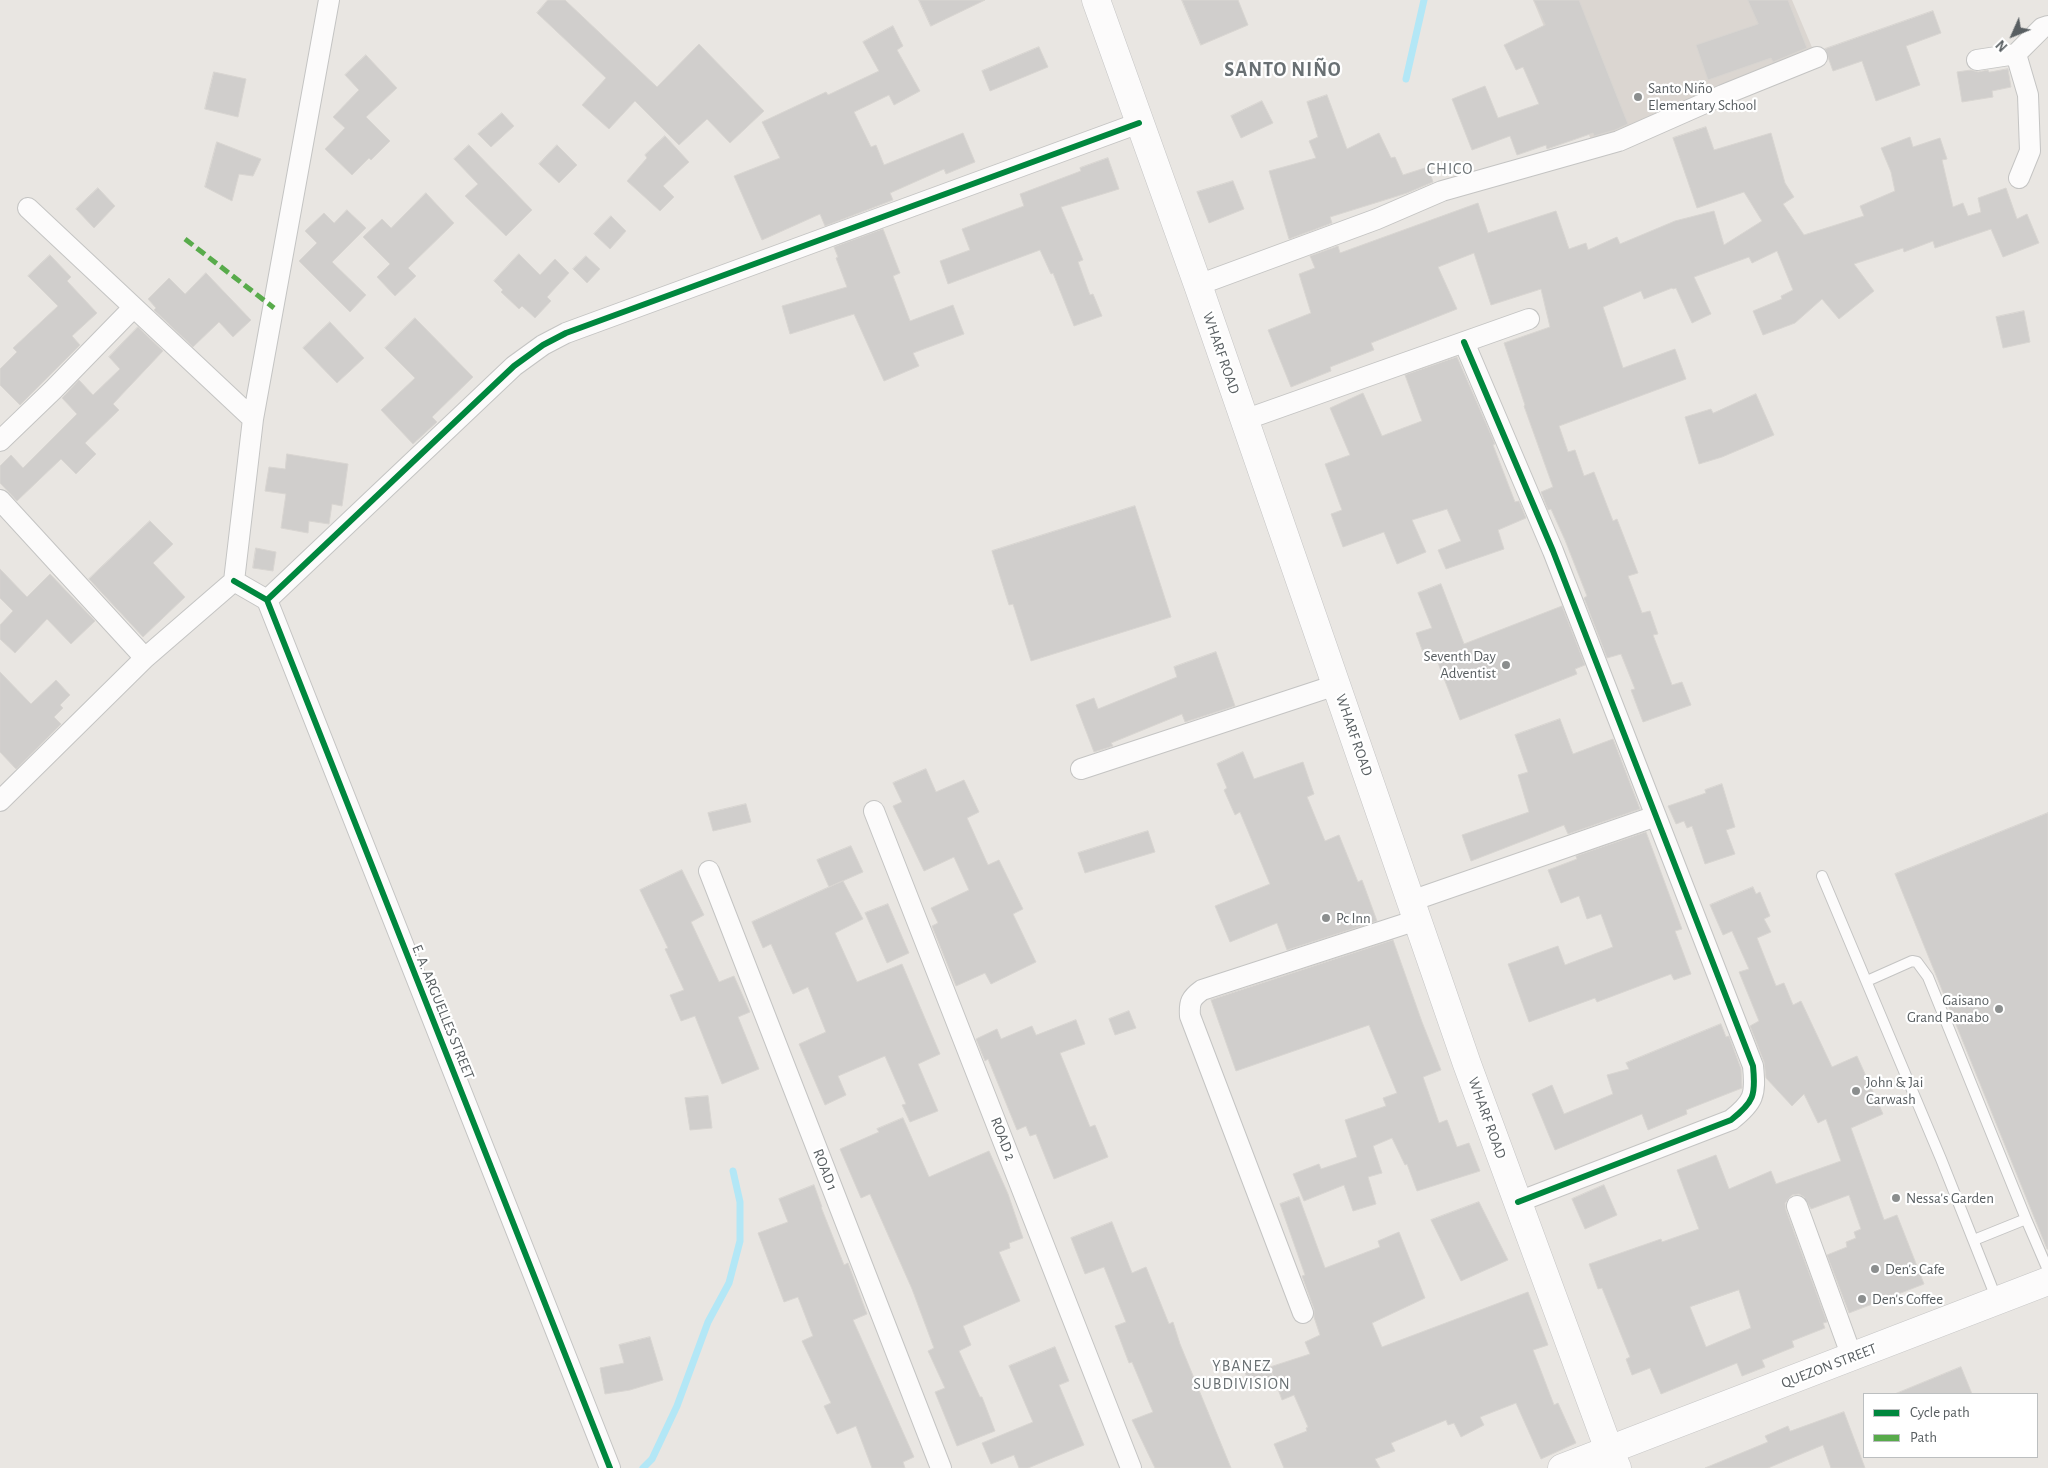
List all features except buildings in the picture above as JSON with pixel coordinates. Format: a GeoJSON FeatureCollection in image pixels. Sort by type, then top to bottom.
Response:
{"type":"FeatureCollection","features":[{"type":"Feature","properties":{"kind":"main road","name":"WHARF ROAD"},"geometry":{"type":"LineString","coordinates":[[1096,0],[1198,285],[1467,1064],[1613,1459]]}},
{"type":"Feature","properties":{"kind":"main road","name":"QUEZON STREET"},"geometry":{"type":"LineString","coordinates":[[1562,1468],[1613,1459],[1852,1357],[2048,1281]]}},
{"type":"Feature","properties":{"kind":"street"},"geometry":{"type":"LineString","coordinates":[[0,801],[145,658],[234,581],[253,419],[330,0]]}},
{"type":"Feature","properties":{"kind":"street"},"geometry":{"type":"LineString","coordinates":[[1976,60],[2016,54],[2042,28],[2048,26]]}},
{"type":"Feature","properties":{"kind":"street"},"geometry":{"type":"LineString","coordinates":[[2016,54],[2028,95],[2030,151],[2019,178]]}},
{"type":"Feature","properties":{"kind":"street"},"geometry":{"type":"LineString","coordinates":[[1198,285],[1377,219],[1442,191],[1619,140],[1723,95],[1817,58]]}},
{"type":"Feature","properties":{"kind":"street"},"geometry":{"type":"LineString","coordinates":[[234,581],[267,600],[514,366],[544,345],[566,333],[1139,123]]}},
{"type":"Feature","properties":{"kind":"street"},"geometry":{"type":"LineString","coordinates":[[28,208],[253,419]]}},
{"type":"Feature","properties":{"kind":"street"},"geometry":{"type":"LineString","coordinates":[[0,441],[133,308]]}},
{"type":"Feature","properties":{"kind":"street"},"geometry":{"type":"LineString","coordinates":[[1244,420],[1529,319]]}},
{"type":"Feature","properties":{"kind":"street"},"geometry":{"type":"LineString","coordinates":[[1464,342],[1553,552],[1656,816],[1752,1066],[1755,1088],[1747,1108],[1731,1120],[1518,1202]]}},
{"type":"Feature","properties":{"kind":"street"},"geometry":{"type":"LineString","coordinates":[[0,500],[145,658]]}},
{"type":"Feature","properties":{"kind":"street","name":"E. A. ARGUELLES STREET"},"geometry":{"type":"LineString","coordinates":[[267,600],[610,1468]]}},
{"type":"Feature","properties":{"kind":"street"},"geometry":{"type":"LineString","coordinates":[[1081,769],[1336,685]]}},
{"type":"Feature","properties":{"kind":"street","name":"ROAD 2"},"geometry":{"type":"LineString","coordinates":[[874,811],[1131,1468]]}},
{"type":"Feature","properties":{"kind":"street"},"geometry":{"type":"LineString","coordinates":[[1302,1313],[1190,1016],[1189,1003],[1202,990],[1414,911],[1656,816]]}},
{"type":"Feature","properties":{"kind":"street","name":"ROAD 1"},"geometry":{"type":"LineString","coordinates":[[708,871],[942,1468]]}},
{"type":"Feature","properties":{"kind":"street"},"geometry":{"type":"LineString","coordinates":[[1797,1206],[1852,1357]]}},
{"type":"Feature","properties":{"kind":"lane"},"geometry":{"type":"LineString","coordinates":[[1822,876],[1974,1240],[1997,1301]]}},
{"type":"Feature","properties":{"kind":"lane"},"geometry":{"type":"LineString","coordinates":[[1867,981],[1912,961],[1917,962],[1924,969],[2048,1270]]}},
{"type":"Feature","properties":{"kind":"lane"},"geometry":{"type":"LineString","coordinates":[[1974,1240],[2026,1219]]}},
{"type":"Feature","properties":{"kind":"shaded area","name":"Santo Niño Elementary School"},"geometry":{"type":"Polygon","coordinates":[[[1533,0],[1792,0],[1814,52],[1592,142],[1533,0]]]}},
{"type":"Feature","properties":{"kind":"waterway"},"geometry":{"type":"LineString","coordinates":[[1406,79],[1424,0]]}},
{"type":"Feature","properties":{"kind":"waterway"},"geometry":{"type":"LineString","coordinates":[[643,1468],[652,1459],[677,1406],[708,1322],[729,1283],[740,1241],[740,1202],[733,1171]]}},
{"type":"Feature","properties":{"kind":"marked path"},"geometry":{"type":"LineString","coordinates":[[185,239],[274,308]]}},
{"type":"Feature","properties":{"kind":"cycle path"},"geometry":{"type":"LineString","coordinates":[[267,600],[514,366],[543,345],[566,333],[1139,123]]}},
{"type":"Feature","properties":{"kind":"cycle path"},"geometry":{"type":"LineString","coordinates":[[1464,342],[1553,551],[1753,1066],[1754,1076],[1752,1097],[1749,1103],[1731,1120],[1518,1202]]}},
{"type":"Feature","properties":{"kind":"cycle path"},"geometry":{"type":"LineString","coordinates":[[234,581],[267,600],[610,1468]]}},
{"type":"Feature","properties":{"kind":"place","name":"Santo Niño Elementary School"},"geometry":{"type":"Point","coordinates":[1638,97]}},
{"type":"Feature","properties":{"kind":"place","name":"Seventh Day Adventist"},"geometry":{"type":"Point","coordinates":[1506,665]}},
{"type":"Feature","properties":{"kind":"place","name":"Pc Inn"},"geometry":{"type":"Point","coordinates":[1326,918]}},
{"type":"Feature","properties":{"kind":"place","name":"Gaisano Grand Panabo"},"geometry":{"type":"Point","coordinates":[1999,1009]}},
{"type":"Feature","properties":{"kind":"place","name":"John & Jai Carwash"},"geometry":{"type":"Point","coordinates":[1856,1091]}},
{"type":"Feature","properties":{"kind":"place","name":"Nessa's Garden"},"geometry":{"type":"Point","coordinates":[1896,1198]}},
{"type":"Feature","properties":{"kind":"place","name":"Den's Cafe"},"geometry":{"type":"Point","coordinates":[1875,1269]}},
{"type":"Feature","properties":{"kind":"place","name":"Den's Coffee"},"geometry":{"type":"Point","coordinates":[1862,1299]}},
{"type":"Feature","properties":{"kind":"district","name":"SANTO NIÑO"},"geometry":{"type":"Point","coordinates":[1283,70]}},
{"type":"Feature","properties":{"kind":"district","name":"CHICO"},"geometry":{"type":"Point","coordinates":[1450,169]}},
{"type":"Feature","properties":{"kind":"district","name":"YBANEZ SUBDIVISION"},"geometry":{"type":"Point","coordinates":[1242,1375]}}]}
